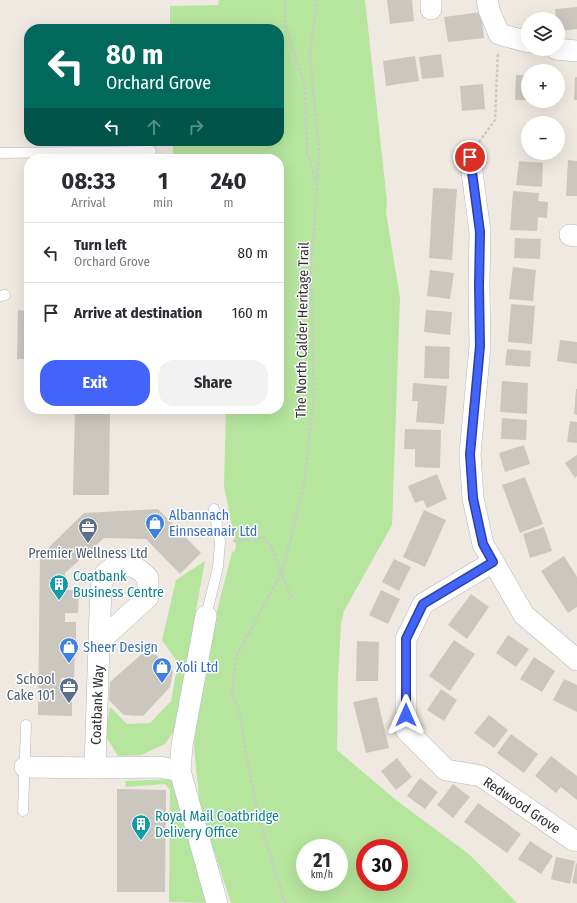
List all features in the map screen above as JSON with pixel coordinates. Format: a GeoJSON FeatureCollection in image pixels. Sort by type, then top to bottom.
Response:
{"type":"FeatureCollection","features":[{"type":"Feature","properties":{"kind":"street"},"geometry":{"type":"LineString","coordinates":[[487,0],[489,10],[499,34],[521,40]]}},
{"type":"Feature","properties":{"kind":"street"},"geometry":{"type":"LineString","coordinates":[[565,50],[577,51]]}},
{"type":"Feature","properties":{"kind":"street"},"geometry":{"type":"LineString","coordinates":[[470,157],[480,232],[480,346],[470,454],[473,498],[483,544],[524,615],[577,660]]}},
{"type":"Feature","properties":{"kind":"street","name":"Redwood Grove"},"geometry":{"type":"LineString","coordinates":[[493,562],[423,604],[406,639],[406,730],[446,770],[481,776],[573,840],[577,840]]}},
{"type":"Feature","properties":{"kind":"street"},"geometry":{"type":"LineString","coordinates":[[206,616],[182,745],[180,771],[217,903]]}},
{"type":"Feature","properties":{"kind":"street","name":"Coatbank Way"},"geometry":{"type":"LineString","coordinates":[[95,768],[99,642]]}},
{"type":"Feature","properties":{"kind":"street"},"geometry":{"type":"LineString","coordinates":[[25,768],[160,767],[180,771]]}},
{"type":"Feature","properties":{"kind":"lane"},"geometry":{"type":"LineString","coordinates":[[0,153],[151,151]]}},
{"type":"Feature","properties":{"kind":"lane"},"geometry":{"type":"LineString","coordinates":[[206,616],[218,567],[220,542],[214,509]]}},
{"type":"Feature","properties":{"kind":"lane"},"geometry":{"type":"LineString","coordinates":[[23,811],[26,725]]}},
{"type":"Feature","properties":{"kind":"path"},"geometry":{"type":"LineString","coordinates":[[285,0],[285,23],[305,87],[307,152],[317,183]]}},
{"type":"Feature","properties":{"kind":"path","name":"The North Calder Heritage Trail"},"geometry":{"type":"LineString","coordinates":[[285,903],[258,815],[245,748],[241,717],[232,694],[236,657],[283,570],[304,486],[314,396],[310,260],[314,233],[319,150],[310,55],[317,0]]}},
{"type":"Feature","properties":{"kind":"path"},"geometry":{"type":"LineString","coordinates":[[470,157],[494,120],[499,34]]}},
{"type":"Feature","properties":{"kind":"path"},"geometry":{"type":"LineString","coordinates":[[220,542],[264,538],[270,544],[292,599]]}},
{"type":"Feature","properties":{"kind":"green space"},"geometry":{"type":"Polygon","coordinates":[[[219,0],[365,0],[387,202],[386,212],[400,298],[392,525],[344,611],[341,624],[338,677],[337,750],[396,800],[470,855],[517,903],[231,903],[200,808],[194,746],[203,666],[232,552],[235,551],[236,546],[224,486],[226,414],[284,414],[284,154],[173,154],[173,146],[284,146],[284,24],[170,24],[170,6],[218,5],[219,0]]]}},
{"type":"Feature","properties":{"kind":"green space"},"geometry":{"type":"Polygon","coordinates":[[[205,561],[174,731],[165,744],[141,755],[118,756],[105,735],[110,707],[127,724],[150,723],[171,701],[178,663],[162,640],[176,580],[205,561]]]}},
{"type":"Feature","properties":{"kind":"green space"},"geometry":{"type":"Polygon","coordinates":[[[173,779],[214,903],[169,902],[170,790],[165,784],[126,787],[125,781],[173,779]]]}},
{"type":"Feature","properties":{"kind":"building"},"geometry":{"type":"Polygon","coordinates":[[[387,0],[412,0],[414,21],[390,24],[387,0]]]}},
{"type":"Feature","properties":{"kind":"building"},"geometry":{"type":"Polygon","coordinates":[[[577,7],[577,29],[565,30],[565,12],[555,12],[555,9],[577,7]]]}},
{"type":"Feature","properties":{"kind":"building"},"geometry":{"type":"Polygon","coordinates":[[[481,12],[484,38],[448,42],[444,17],[481,12]]]}},
{"type":"Feature","properties":{"kind":"building"},"geometry":{"type":"Polygon","coordinates":[[[441,54],[444,77],[422,79],[419,57],[441,54]]]}},
{"type":"Feature","properties":{"kind":"building"},"geometry":{"type":"Polygon","coordinates":[[[415,56],[419,81],[386,86],[383,61],[415,56]]]}},
{"type":"Feature","properties":{"kind":"building"},"geometry":{"type":"Polygon","coordinates":[[[516,75],[521,75],[521,100],[515,100],[516,75]]]}},
{"type":"Feature","properties":{"kind":"building"},"geometry":{"type":"Polygon","coordinates":[[[575,77],[577,77],[577,100],[574,100],[575,77]]]}},
{"type":"Feature","properties":{"kind":"building"},"geometry":{"type":"Polygon","coordinates":[[[483,84],[485,109],[462,111],[460,86],[483,84]]]}},
{"type":"Feature","properties":{"kind":"building"},"geometry":{"type":"Polygon","coordinates":[[[568,160],[577,161],[577,196],[566,196],[568,160]]]}},
{"type":"Feature","properties":{"kind":"building"},"geometry":{"type":"Polygon","coordinates":[[[519,161],[543,163],[542,187],[516,185],[519,161]]]}},
{"type":"Feature","properties":{"kind":"building"},"geometry":{"type":"Polygon","coordinates":[[[433,188],[457,189],[452,260],[429,258],[433,188]]]}},
{"type":"Feature","properties":{"kind":"building"},"geometry":{"type":"Polygon","coordinates":[[[513,191],[539,193],[538,201],[548,202],[547,218],[538,217],[537,231],[510,230],[513,191]]]}},
{"type":"Feature","properties":{"kind":"building"},"geometry":{"type":"Polygon","coordinates":[[[515,238],[541,239],[540,259],[514,258],[515,238]]]}},
{"type":"Feature","properties":{"kind":"building"},"geometry":{"type":"Polygon","coordinates":[[[513,267],[536,270],[533,301],[509,299],[513,267]]]}},
{"type":"Feature","properties":{"kind":"building"},"geometry":{"type":"Polygon","coordinates":[[[430,270],[454,273],[450,299],[427,296],[430,270]]]}},
{"type":"Feature","properties":{"kind":"building"},"geometry":{"type":"Polygon","coordinates":[[[511,304],[535,306],[532,344],[508,342],[511,304]]]}},
{"type":"Feature","properties":{"kind":"building"},"geometry":{"type":"Polygon","coordinates":[[[18,310],[24,311],[24,359],[17,359],[18,310]]]}},
{"type":"Feature","properties":{"kind":"building"},"geometry":{"type":"Polygon","coordinates":[[[426,310],[452,312],[450,335],[424,332],[426,310]]]}},
{"type":"Feature","properties":{"kind":"building"},"geometry":{"type":"Polygon","coordinates":[[[560,340],[577,342],[577,364],[557,361],[560,340]]]}},
{"type":"Feature","properties":{"kind":"building"},"geometry":{"type":"Polygon","coordinates":[[[425,346],[450,347],[449,379],[424,378],[425,346]]]}},
{"type":"Feature","properties":{"kind":"building"},"geometry":{"type":"Polygon","coordinates":[[[507,349],[531,351],[530,367],[505,365],[507,349]]]}},
{"type":"Feature","properties":{"kind":"building"},"geometry":{"type":"Polygon","coordinates":[[[502,381],[528,383],[527,414],[500,412],[502,381]]]}},
{"type":"Feature","properties":{"kind":"building"},"geometry":{"type":"Polygon","coordinates":[[[413,383],[447,386],[444,424],[416,422],[418,401],[412,401],[413,383]]]}},
{"type":"Feature","properties":{"kind":"building"},"geometry":{"type":"Polygon","coordinates":[[[577,389],[577,415],[574,414],[577,389]]]}},
{"type":"Feature","properties":{"kind":"building"},"geometry":{"type":"Polygon","coordinates":[[[75,414],[110,414],[109,495],[73,495],[75,414]]]}},
{"type":"Feature","properties":{"kind":"building"},"geometry":{"type":"Polygon","coordinates":[[[502,418],[527,420],[526,440],[501,439],[502,418]]]}},
{"type":"Feature","properties":{"kind":"building"},"geometry":{"type":"Polygon","coordinates":[[[570,421],[577,422],[577,443],[567,442],[570,421]]]}},
{"type":"Feature","properties":{"kind":"building"},"geometry":{"type":"Polygon","coordinates":[[[405,429],[441,430],[440,468],[415,467],[415,449],[404,449],[405,429]]]}},
{"type":"Feature","properties":{"kind":"building"},"geometry":{"type":"Polygon","coordinates":[[[524,445],[530,464],[505,472],[499,453],[524,445]]]}},
{"type":"Feature","properties":{"kind":"building"},"geometry":{"type":"Polygon","coordinates":[[[577,455],[577,476],[575,478],[565,463],[577,455]]]}},
{"type":"Feature","properties":{"kind":"building"},"geometry":{"type":"Polygon","coordinates":[[[437,474],[447,499],[427,508],[423,500],[415,503],[408,486],[437,474]]]}},
{"type":"Feature","properties":{"kind":"building"},"geometry":{"type":"Polygon","coordinates":[[[525,477],[543,524],[520,533],[502,485],[525,477]]]}},
{"type":"Feature","properties":{"kind":"building","name":"Coatbank Business Centre"},"geometry":{"type":"Polygon","coordinates":[[[158,509],[201,553],[180,574],[146,539],[104,538],[65,573],[65,590],[79,590],[78,613],[65,613],[65,622],[76,622],[76,644],[63,644],[63,651],[75,651],[74,678],[61,678],[60,693],[72,693],[72,716],[38,715],[40,556],[84,513],[158,509]]]}},
{"type":"Feature","properties":{"kind":"building"},"geometry":{"type":"Polygon","coordinates":[[[424,510],[446,520],[425,567],[403,557],[424,510]]]}},
{"type":"Feature","properties":{"kind":"building"},"geometry":{"type":"Polygon","coordinates":[[[544,527],[552,551],[530,558],[523,534],[544,527]]]}},
{"type":"Feature","properties":{"kind":"building"},"geometry":{"type":"Polygon","coordinates":[[[564,556],[577,577],[577,607],[568,613],[541,571],[564,556]]]}},
{"type":"Feature","properties":{"kind":"building"},"geometry":{"type":"Polygon","coordinates":[[[394,559],[411,567],[399,591],[382,582],[394,559]]]}},
{"type":"Feature","properties":{"kind":"building"},"geometry":{"type":"Polygon","coordinates":[[[381,590],[400,599],[388,624],[369,615],[381,590]]]}},
{"type":"Feature","properties":{"kind":"building"},"geometry":{"type":"Polygon","coordinates":[[[471,594],[489,607],[467,639],[448,625],[471,594]]]}},
{"type":"Feature","properties":{"kind":"building"},"geometry":{"type":"Polygon","coordinates":[[[508,635],[529,649],[516,667],[496,653],[508,635]]]}},
{"type":"Feature","properties":{"kind":"building"},"geometry":{"type":"Polygon","coordinates":[[[454,640],[475,654],[450,691],[429,676],[454,640]]]}},
{"type":"Feature","properties":{"kind":"building"},"geometry":{"type":"Polygon","coordinates":[[[357,641],[379,642],[378,681],[356,681],[357,641]]]}},
{"type":"Feature","properties":{"kind":"building"},"geometry":{"type":"Polygon","coordinates":[[[144,652],[156,655],[173,672],[170,687],[143,716],[124,715],[109,700],[110,682],[144,652]]]}},
{"type":"Feature","properties":{"kind":"building"},"geometry":{"type":"Polygon","coordinates":[[[534,657],[555,671],[542,692],[520,679],[534,657]]]}},
{"type":"Feature","properties":{"kind":"building"},"geometry":{"type":"Polygon","coordinates":[[[564,679],[577,685],[577,712],[553,700],[564,679]]]}},
{"type":"Feature","properties":{"kind":"building"},"geometry":{"type":"Polygon","coordinates":[[[441,689],[457,700],[444,721],[427,710],[441,689]]]}},
{"type":"Feature","properties":{"kind":"building"},"geometry":{"type":"Polygon","coordinates":[[[377,697],[389,748],[366,753],[353,702],[377,697]]]}},
{"type":"Feature","properties":{"kind":"building"},"geometry":{"type":"Polygon","coordinates":[[[489,715],[508,730],[494,748],[474,733],[489,715]]]}},
{"type":"Feature","properties":{"kind":"building"},"geometry":{"type":"Polygon","coordinates":[[[511,734],[538,754],[524,773],[497,753],[511,734]]]}},
{"type":"Feature","properties":{"kind":"building"},"geometry":{"type":"Polygon","coordinates":[[[551,756],[577,776],[577,800],[561,787],[556,793],[535,776],[551,756]]]}},
{"type":"Feature","properties":{"kind":"building"},"geometry":{"type":"Polygon","coordinates":[[[397,758],[412,777],[396,790],[381,771],[397,758]]]}},
{"type":"Feature","properties":{"kind":"building"},"geometry":{"type":"Polygon","coordinates":[[[420,778],[438,792],[425,809],[407,796],[420,778]]]}},
{"type":"Feature","properties":{"kind":"building"},"geometry":{"type":"Polygon","coordinates":[[[453,784],[470,797],[453,818],[437,805],[453,784]]]}},
{"type":"Feature","properties":{"kind":"building","name":"Royal Mail Coatbridge Delivery Office"},"geometry":{"type":"Polygon","coordinates":[[[117,789],[166,790],[165,892],[117,892],[117,789]]]}},
{"type":"Feature","properties":{"kind":"building"},"geometry":{"type":"Polygon","coordinates":[[[478,803],[521,834],[507,853],[464,822],[478,803]]]}},
{"type":"Feature","properties":{"kind":"building"},"geometry":{"type":"Polygon","coordinates":[[[530,841],[553,856],[541,874],[518,859],[530,841]]]}},
{"type":"Feature","properties":{"kind":"building"},"geometry":{"type":"Polygon","coordinates":[[[556,857],[575,861],[570,884],[551,879],[556,857]]]}},
{"type":"Feature","properties":{"kind":"building"},"geometry":{"type":"Polygon","coordinates":[[[576,863],[577,864],[577,884],[572,883],[576,863]]]}},
{"type":"Feature","properties":{"kind":"place","name":"Albannach Einnseanair Ltd"},"geometry":{"type":"Point","coordinates":[155,540]}},
{"type":"Feature","properties":{"kind":"place","name":"Premier Wellness Ltd"},"geometry":{"type":"Point","coordinates":[88,544]}},
{"type":"Feature","properties":{"kind":"place","name":"Coatbank Business Centre"},"geometry":{"type":"Point","coordinates":[59,601]}},
{"type":"Feature","properties":{"kind":"place","name":"Sheer Design"},"geometry":{"type":"Point","coordinates":[69,664]}},
{"type":"Feature","properties":{"kind":"place","name":"Xoli Ltd"},"geometry":{"type":"Point","coordinates":[162,684]}},
{"type":"Feature","properties":{"kind":"place","name":"School Cake 101"},"geometry":{"type":"Point","coordinates":[69,704]}},
{"type":"Feature","properties":{"kind":"place","name":"Royal Mail Coatbridge Delivery Office"},"geometry":{"type":"Point","coordinates":[141,841]}},
{"type":"Feature","properties":{"kind":"route"},"geometry":{"type":"LineString","coordinates":[[406,715],[406,639],[423,604],[493,562],[483,544],[473,498],[470,454],[480,346],[480,232],[470,157]]}}]}
